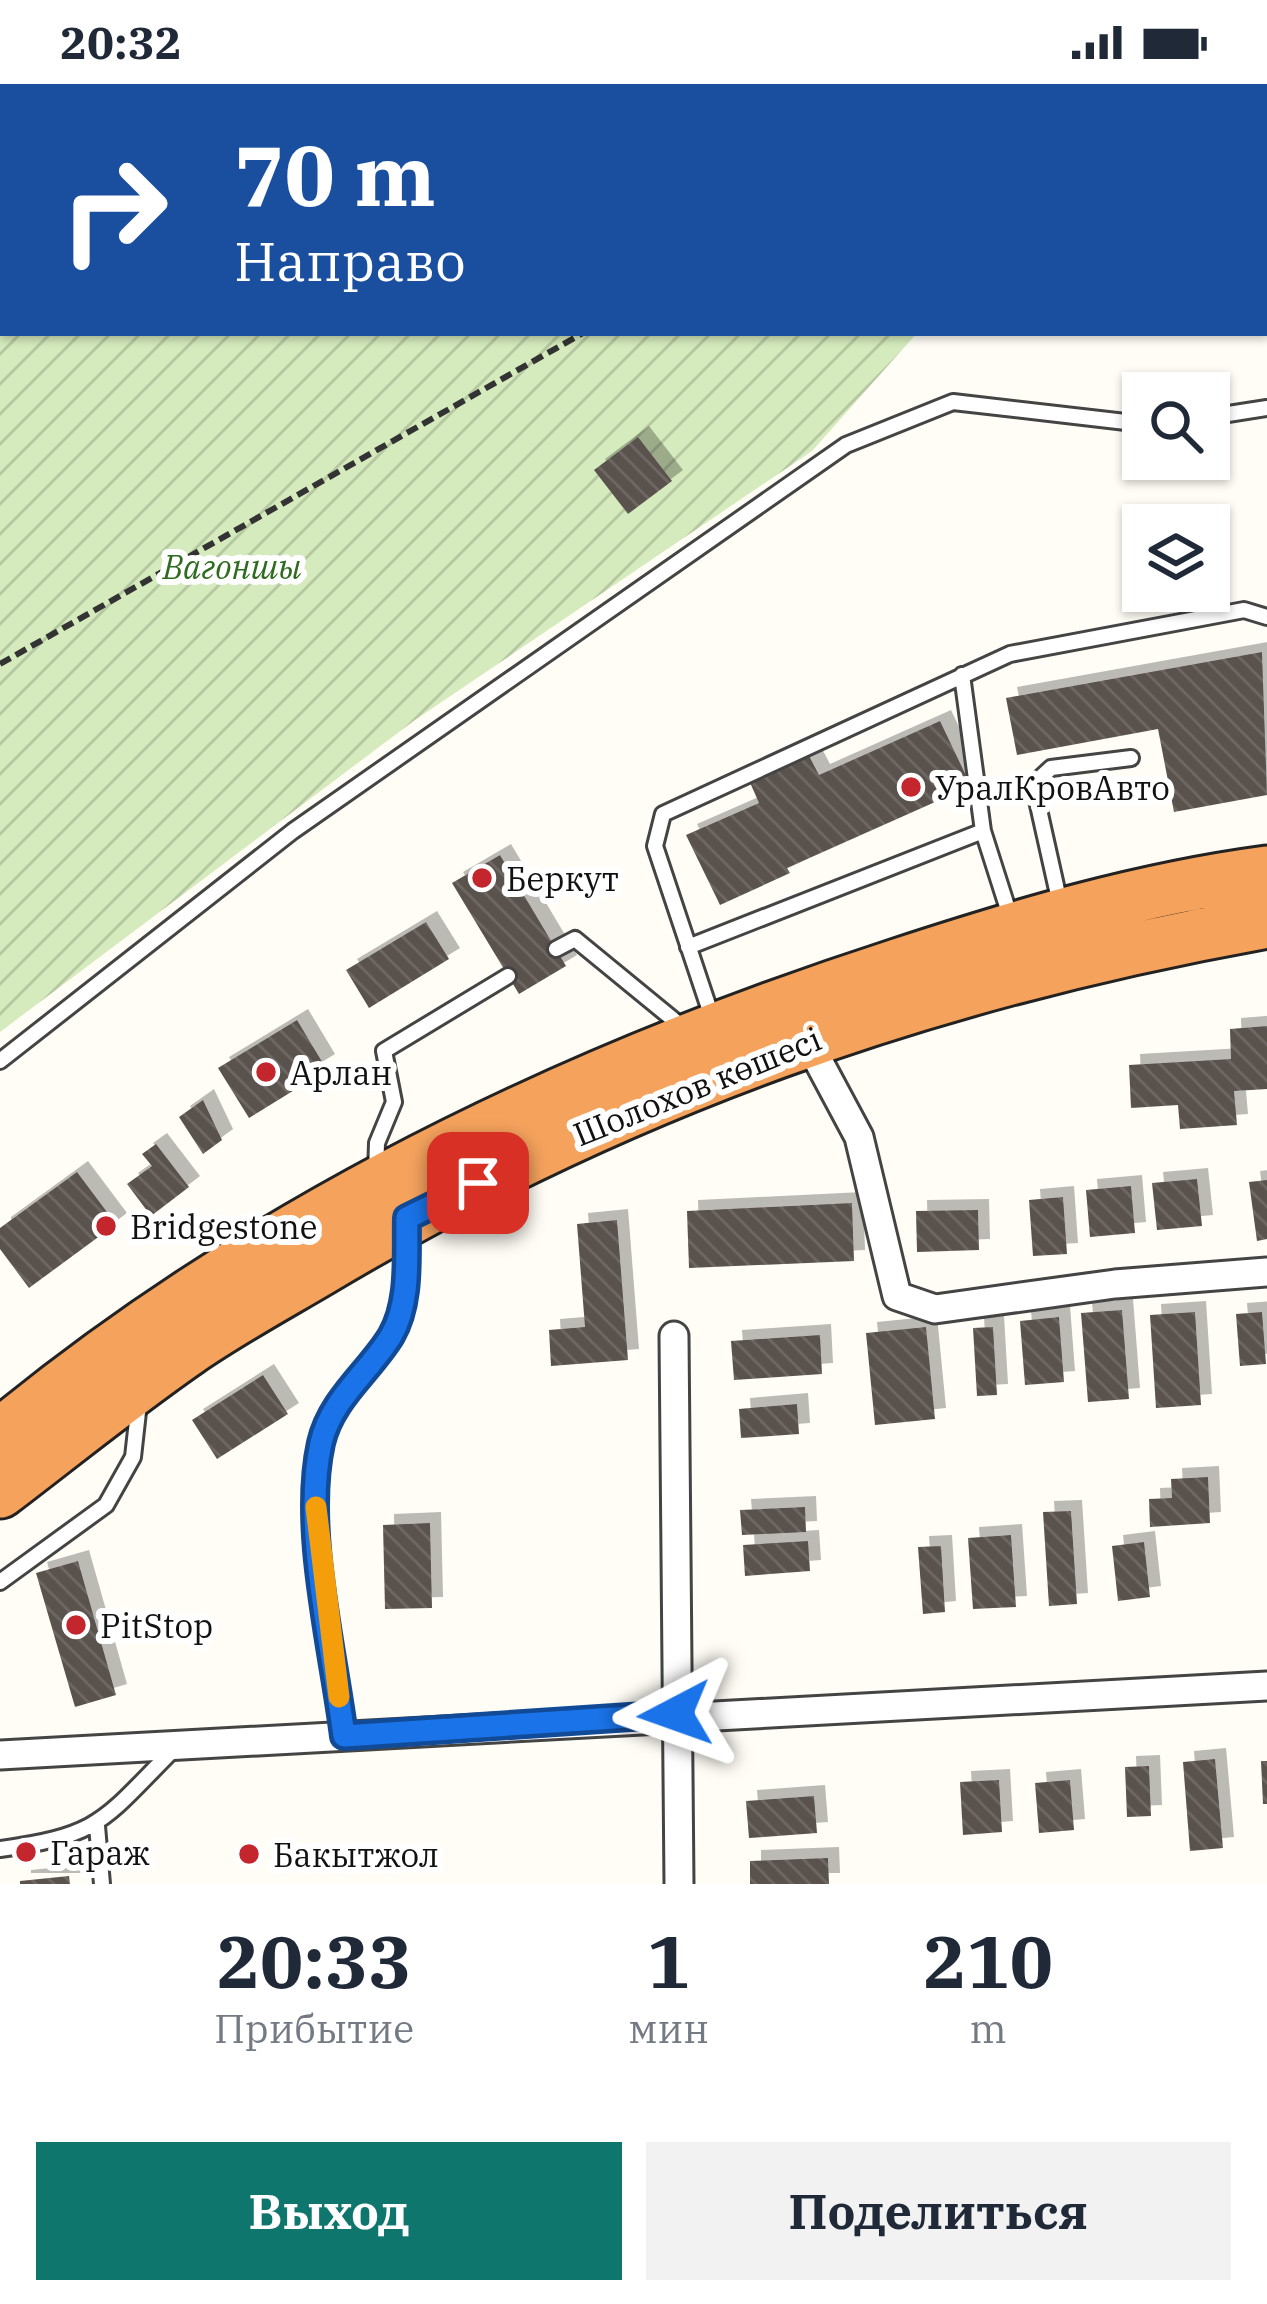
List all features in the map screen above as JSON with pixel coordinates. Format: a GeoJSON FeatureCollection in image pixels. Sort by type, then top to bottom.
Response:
{"type":"FeatureCollection","features":[{"type":"Feature","properties":{"kind":"highway","name":"Шолохов көшесі"},"geometry":{"type":"LineString","coordinates":[[0,1492],[391,1203],[556,1094],[705,1033],[1013,927],[1267,872]]}},
{"type":"Feature","properties":{"kind":"highway","name":"Шолохов көшесі"},"geometry":{"type":"LineString","coordinates":[[0,1435],[62,1384],[170,1310],[391,1203],[806,1038],[1102,951],[1267,922]]}},
{"type":"Feature","properties":{"kind":"street"},"geometry":{"type":"LineString","coordinates":[[806,1038],[859,1137],[897,1296],[934,1309],[1115,1284],[1267,1272]]}},
{"type":"Feature","properties":{"kind":"street"},"geometry":{"type":"LineString","coordinates":[[674,1336],[679,1884]]}},
{"type":"Feature","properties":{"kind":"street"},"geometry":{"type":"LineString","coordinates":[[0,1755],[675,1714],[1267,1686]]}},
{"type":"Feature","properties":{"kind":"lane"},"geometry":{"type":"LineString","coordinates":[[0,1061],[293,830],[846,445],[953,402],[1122,422]]}},
{"type":"Feature","properties":{"kind":"lane"},"geometry":{"type":"LineString","coordinates":[[1230,414],[1267,408]]}},
{"type":"Feature","properties":{"kind":"lane"},"geometry":{"type":"LineString","coordinates":[[705,1033],[688,947],[655,846],[656,827],[663,814],[1010,654],[1244,610],[1267,617]]}},
{"type":"Feature","properties":{"kind":"lane"},"geometry":{"type":"LineString","coordinates":[[962,675],[982,831],[1013,927]]}},
{"type":"Feature","properties":{"kind":"lane"},"geometry":{"type":"LineString","coordinates":[[1062,913],[1036,796],[1038,780],[1051,768],[1131,758]]}},
{"type":"Feature","properties":{"kind":"lane"},"geometry":{"type":"LineString","coordinates":[[688,947],[982,831]]}},
{"type":"Feature","properties":{"kind":"lane"},"geometry":{"type":"LineString","coordinates":[[556,949],[575,939],[705,1033]]}},
{"type":"Feature","properties":{"kind":"lane"},"geometry":{"type":"LineString","coordinates":[[344,1736],[316,1514],[321,1441],[344,1394],[393,1334],[406,1283],[377,1143],[394,1102],[384,1052],[508,976]]}},
{"type":"Feature","properties":{"kind":"lane"},"geometry":{"type":"LineString","coordinates":[[0,1582],[106,1505],[133,1457],[145,1382]]}},
{"type":"Feature","properties":{"kind":"lane"},"geometry":{"type":"LineString","coordinates":[[0,1849],[66,1839],[97,1826],[177,1747]]}},
{"type":"Feature","properties":{"kind":"lane"},"geometry":{"type":"LineString","coordinates":[[97,1826],[102,1884]]}},
{"type":"Feature","properties":{"kind":"path"},"geometry":{"type":"LineString","coordinates":[[0,664],[578,336]]}},
{"type":"Feature","properties":{"kind":"green space","name":"Вагоншы"},"geometry":{"type":"Polygon","coordinates":[[[0,336],[914,336],[812,451],[415,720],[0,1032],[0,336]]]}},
{"type":"Feature","properties":{"kind":"building"},"geometry":{"type":"Polygon","coordinates":[[[638,437],[672,481],[628,514],[594,470],[638,437]]]}},
{"type":"Feature","properties":{"kind":"building"},"geometry":{"type":"Polygon","coordinates":[[[1262,652],[1267,795],[1174,812],[1158,729],[1017,755],[1006,698],[1262,652]]]}},
{"type":"Feature","properties":{"kind":"building"},"geometry":{"type":"Polygon","coordinates":[[[940,721],[971,786],[787,868],[790,873],[720,905],[686,835],[759,803],[748,778],[807,752],[819,775],[940,721]]]}},
{"type":"Feature","properties":{"kind":"building"},"geometry":{"type":"Polygon","coordinates":[[[500,855],[566,966],[519,994],[452,883],[500,855]]]}},
{"type":"Feature","properties":{"kind":"building"},"geometry":{"type":"Polygon","coordinates":[[[426,922],[449,959],[369,1008],[346,970],[426,922]]]}},
{"type":"Feature","properties":{"kind":"building","name":"Арлан"},"geometry":{"type":"Polygon","coordinates":[[[297,1020],[324,1065],[306,1076],[309,1081],[249,1118],[218,1068],[297,1020]]]}},
{"type":"Feature","properties":{"kind":"building"},"geometry":{"type":"Polygon","coordinates":[[[1267,1026],[1267,1089],[1234,1091],[1237,1125],[1180,1129],[1178,1105],[1131,1108],[1129,1065],[1231,1059],[1230,1029],[1267,1026]]]}},
{"type":"Feature","properties":{"kind":"building"},"geometry":{"type":"Polygon","coordinates":[[[203,1100],[222,1140],[203,1154],[179,1117],[203,1100]]]}},
{"type":"Feature","properties":{"kind":"building"},"geometry":{"type":"Polygon","coordinates":[[[156,1144],[189,1187],[151,1216],[127,1184],[152,1166],[142,1154],[156,1144]]]}},
{"type":"Feature","properties":{"kind":"building"},"geometry":{"type":"Polygon","coordinates":[[[77,1172],[116,1224],[29,1288],[0,1249],[0,1228],[77,1172]]]}},
{"type":"Feature","properties":{"kind":"building"},"geometry":{"type":"Polygon","coordinates":[[[1197,1179],[1202,1226],[1157,1230],[1152,1183],[1197,1179]]]}},
{"type":"Feature","properties":{"kind":"building"},"geometry":{"type":"Polygon","coordinates":[[[1267,1180],[1267,1239],[1257,1241],[1249,1182],[1267,1180]]]}},
{"type":"Feature","properties":{"kind":"building"},"geometry":{"type":"Polygon","coordinates":[[[1131,1186],[1135,1233],[1090,1237],[1086,1190],[1131,1186]]]}},
{"type":"Feature","properties":{"kind":"building"},"geometry":{"type":"Polygon","coordinates":[[[1063,1197],[1067,1254],[1033,1256],[1029,1200],[1063,1197]]]}},
{"type":"Feature","properties":{"kind":"building"},"geometry":{"type":"Polygon","coordinates":[[[852,1203],[854,1261],[689,1268],[687,1211],[852,1203]]]}},
{"type":"Feature","properties":{"kind":"building"},"geometry":{"type":"Polygon","coordinates":[[[978,1210],[979,1250],[917,1252],[916,1211],[978,1210]]]}},
{"type":"Feature","properties":{"kind":"building"},"geometry":{"type":"Polygon","coordinates":[[[617,1220],[628,1360],[551,1366],[549,1330],[585,1327],[577,1224],[617,1220]]]}},
{"type":"Feature","properties":{"kind":"building"},"geometry":{"type":"Polygon","coordinates":[[[1122,1310],[1129,1399],[1088,1402],[1081,1313],[1122,1310]]]}},
{"type":"Feature","properties":{"kind":"building"},"geometry":{"type":"Polygon","coordinates":[[[1195,1312],[1201,1405],[1156,1408],[1150,1315],[1195,1312]]]}},
{"type":"Feature","properties":{"kind":"building"},"geometry":{"type":"Polygon","coordinates":[[[1262,1312],[1266,1364],[1240,1366],[1236,1314],[1262,1312]]]}},
{"type":"Feature","properties":{"kind":"building"},"geometry":{"type":"Polygon","coordinates":[[[1059,1317],[1064,1382],[1025,1385],[1020,1321],[1059,1317]]]}},
{"type":"Feature","properties":{"kind":"building"},"geometry":{"type":"Polygon","coordinates":[[[926,1327],[935,1419],[875,1425],[866,1333],[926,1327]]]}},
{"type":"Feature","properties":{"kind":"building"},"geometry":{"type":"Polygon","coordinates":[[[993,1327],[997,1395],[977,1396],[973,1328],[993,1327]]]}},
{"type":"Feature","properties":{"kind":"building"},"geometry":{"type":"Polygon","coordinates":[[[820,1335],[822,1374],[734,1380],[731,1341],[820,1335]]]}},
{"type":"Feature","properties":{"kind":"building"},"geometry":{"type":"Polygon","coordinates":[[[263,1375],[288,1414],[217,1459],[192,1420],[263,1375]]]}},
{"type":"Feature","properties":{"kind":"building"},"geometry":{"type":"Polygon","coordinates":[[[797,1404],[799,1434],[741,1438],[739,1409],[797,1404]]]}},
{"type":"Feature","properties":{"kind":"building"},"geometry":{"type":"Polygon","coordinates":[[[1208,1477],[1210,1523],[1150,1527],[1149,1499],[1172,1498],[1171,1479],[1208,1477]]]}},
{"type":"Feature","properties":{"kind":"building"},"geometry":{"type":"Polygon","coordinates":[[[805,1507],[806,1532],[742,1535],[740,1510],[805,1507]]]}},
{"type":"Feature","properties":{"kind":"building"},"geometry":{"type":"Polygon","coordinates":[[[1071,1511],[1077,1604],[1049,1606],[1043,1512],[1071,1511]]]}},
{"type":"Feature","properties":{"kind":"building"},"geometry":{"type":"Polygon","coordinates":[[[430,1523],[432,1608],[385,1609],[383,1525],[430,1523]]]}},
{"type":"Feature","properties":{"kind":"building"},"geometry":{"type":"Polygon","coordinates":[[[1011,1535],[1016,1607],[973,1609],[968,1538],[1011,1535]]]}},
{"type":"Feature","properties":{"kind":"building"},"geometry":{"type":"Polygon","coordinates":[[[808,1541],[810,1571],[745,1576],[743,1545],[808,1541]]]}},
{"type":"Feature","properties":{"kind":"building"},"geometry":{"type":"Polygon","coordinates":[[[1144,1542],[1150,1597],[1118,1601],[1112,1546],[1144,1542]]]}},
{"type":"Feature","properties":{"kind":"building"},"geometry":{"type":"Polygon","coordinates":[[[941,1546],[945,1612],[923,1614],[918,1547],[941,1546]]]}},
{"type":"Feature","properties":{"kind":"building"},"geometry":{"type":"Polygon","coordinates":[[[78,1561],[116,1695],[75,1707],[36,1573],[78,1561]]]}},
{"type":"Feature","properties":{"kind":"building"},"geometry":{"type":"Polygon","coordinates":[[[1215,1759],[1223,1848],[1190,1851],[1183,1762],[1215,1759]]]}},
{"type":"Feature","properties":{"kind":"building"},"geometry":{"type":"Polygon","coordinates":[[[1261,1761],[1267,1761],[1267,1804],[1263,1804],[1261,1761]]]}},
{"type":"Feature","properties":{"kind":"building"},"geometry":{"type":"Polygon","coordinates":[[[1149,1766],[1151,1816],[1127,1817],[1125,1767],[1149,1766]]]}},
{"type":"Feature","properties":{"kind":"building"},"geometry":{"type":"Polygon","coordinates":[[[999,1780],[1002,1832],[963,1835],[960,1782],[999,1780]]]}},
{"type":"Feature","properties":{"kind":"building"},"geometry":{"type":"Polygon","coordinates":[[[1070,1780],[1074,1830],[1039,1833],[1035,1783],[1070,1780]]]}},
{"type":"Feature","properties":{"kind":"building"},"geometry":{"type":"Polygon","coordinates":[[[814,1796],[817,1833],[749,1838],[746,1801],[814,1796]]]}},
{"type":"Feature","properties":{"kind":"building"},"geometry":{"type":"Polygon","coordinates":[[[828,1858],[829,1884],[750,1884],[750,1861],[828,1858]]]}},
{"type":"Feature","properties":{"kind":"building"},"geometry":{"type":"Polygon","coordinates":[[[69,1876],[70,1884],[20,1884],[20,1881],[69,1876]]]}},
{"type":"Feature","properties":{"kind":"slow traffic"},"geometry":{"type":"LineString","coordinates":[[316,1507],[339,1697]]}},
{"type":"Feature","properties":{"kind":"place","name":"УралКровАвто"},"geometry":{"type":"Point","coordinates":[911,787]}},
{"type":"Feature","properties":{"kind":"place","name":"Беркут"},"geometry":{"type":"Point","coordinates":[482,878]}},
{"type":"Feature","properties":{"kind":"place","name":"Арлан"},"geometry":{"type":"Point","coordinates":[266,1072]}},
{"type":"Feature","properties":{"kind":"place","name":"Bridgestone"},"geometry":{"type":"Point","coordinates":[106,1226]}},
{"type":"Feature","properties":{"kind":"place","name":"PitStop"},"geometry":{"type":"Point","coordinates":[76,1625]}},
{"type":"Feature","properties":{"kind":"place","name":"Гараж"},"geometry":{"type":"Point","coordinates":[26,1852]}},
{"type":"Feature","properties":{"kind":"place","name":"Бакытжол"},"geometry":{"type":"Point","coordinates":[249,1854]}},
{"type":"Feature","properties":{"kind":"route"},"geometry":{"type":"LineString","coordinates":[[478,1183],[407,1218],[406,1283],[393,1334],[344,1394],[321,1441],[316,1514],[344,1736],[675,1714]]}}]}
